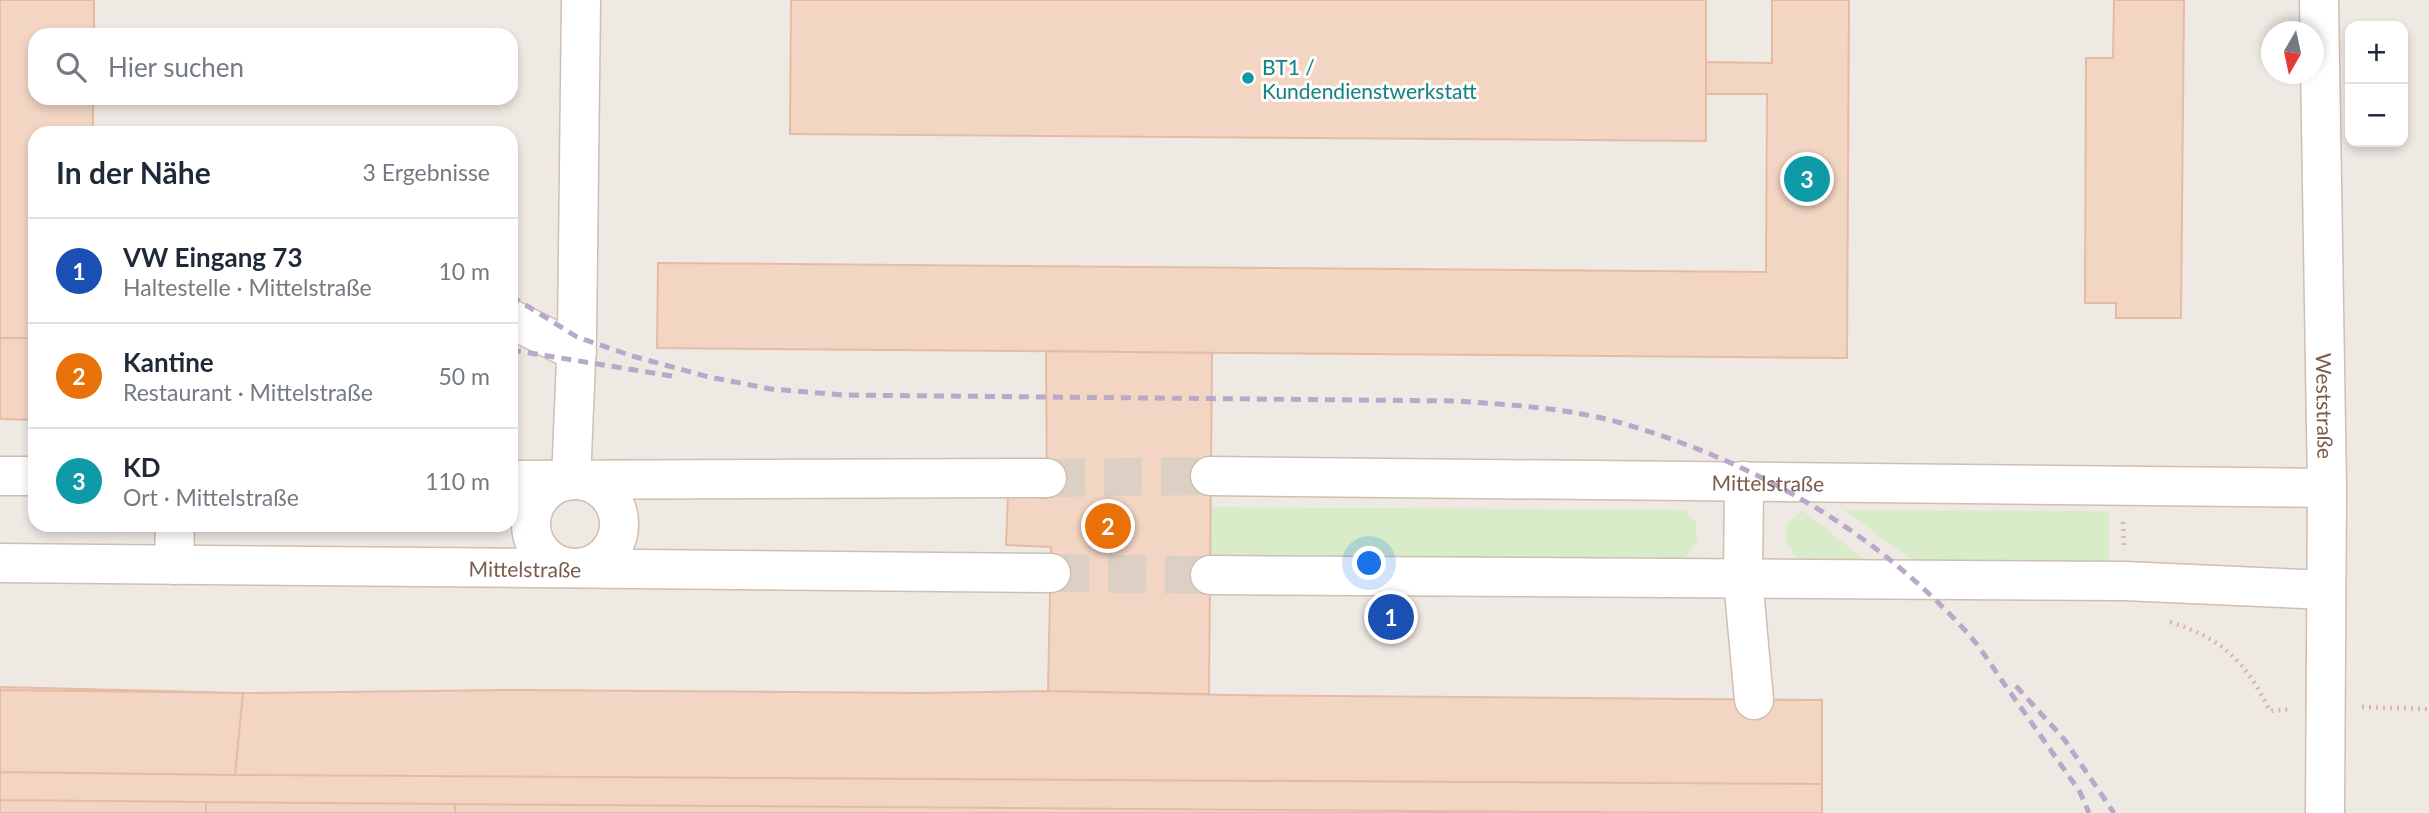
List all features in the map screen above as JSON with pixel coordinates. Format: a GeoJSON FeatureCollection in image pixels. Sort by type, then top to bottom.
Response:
{"type":"FeatureCollection","features":[{"type":"Feature","properties":{"kind":"street"},"geometry":{"type":"LineString","coordinates":[[570,480],[577,352],[580,0]]}},
{"type":"Feature","properties":{"kind":"street","name":"Weststraße"},"geometry":{"type":"LineString","coordinates":[[2319,0],[2327,488],[2325,813]]}},
{"type":"Feature","properties":{"kind":"street"},"geometry":{"type":"LineString","coordinates":[[518,322],[577,352]]}},
{"type":"Feature","properties":{"kind":"street"},"geometry":{"type":"LineString","coordinates":[[0,476],[28,476]]}},
{"type":"Feature","properties":{"kind":"street","name":"Mittelstraße"},"geometry":{"type":"LineString","coordinates":[[1210,476],[2327,488]]}},
{"type":"Feature","properties":{"kind":"street"},"geometry":{"type":"LineString","coordinates":[[518,480],[1047,478]]}},
{"type":"Feature","properties":{"kind":"street"},"geometry":{"type":"LineString","coordinates":[[570,480],[593,485],[607,494],[617,512],[619,526],[616,539],[605,556],[594,564],[578,568],[560,566],[545,557],[535,543],[531,526],[533,511],[544,493],[570,480]]}},
{"type":"Feature","properties":{"kind":"street"},"geometry":{"type":"LineString","coordinates":[[1744,481],[1743,579],[1754,700]]}},
{"type":"Feature","properties":{"kind":"street"},"geometry":{"type":"LineString","coordinates":[[174,565],[175,532]]}},
{"type":"Feature","properties":{"kind":"street","name":"Mittelstraße"},"geometry":{"type":"LineString","coordinates":[[0,563],[1051,573]]}},
{"type":"Feature","properties":{"kind":"street"},"geometry":{"type":"LineString","coordinates":[[1210,575],[2124,582],[2326,590]]}},
{"type":"Feature","properties":{"kind":"path"},"geometry":{"type":"LineString","coordinates":[[2123,486],[2124,582]]}},
{"type":"Feature","properties":{"kind":"path"},"geometry":{"type":"LineString","coordinates":[[2159,619],[2197,631],[2230,653],[2255,681],[2270,710],[2326,706],[2429,709]]}},
{"type":"Feature","properties":{"kind":"shaded area"},"geometry":{"type":"Polygon","coordinates":[[[0,0],[2429,0],[2429,813],[0,813],[0,0]]]}},
{"type":"Feature","properties":{"kind":"green space"},"geometry":{"type":"Polygon","coordinates":[[[1210,507],[1685,510],[1696,522],[1697,543],[1685,558],[1210,555],[1210,507]]]}},
{"type":"Feature","properties":{"kind":"green space"},"geometry":{"type":"Polygon","coordinates":[[[1802,510],[1864,559],[1798,559],[1786,544],[1787,523],[1802,510]]]}},
{"type":"Feature","properties":{"kind":"green space"},"geometry":{"type":"Polygon","coordinates":[[[1844,510],[2109,511],[2109,561],[1912,560],[1844,510]]]}},
{"type":"Feature","properties":{"kind":"building"},"geometry":{"type":"Polygon","coordinates":[[[0,0],[94,0],[94,28],[28,28],[28,105],[93,105],[93,126],[28,126],[28,338],[0,338],[0,0]]]}},
{"type":"Feature","properties":{"kind":"building","name":"BT1 / Kundendienstwerkstatt"},"geometry":{"type":"Polygon","coordinates":[[[791,0],[1706,0],[1706,141],[790,134],[791,0]]]}},
{"type":"Feature","properties":{"kind":"building"},"geometry":{"type":"Polygon","coordinates":[[[1772,0],[1849,0],[1847,358],[657,348],[658,263],[1766,272],[1767,94],[1706,94],[1706,62],[1772,63],[1772,0]]]}},
{"type":"Feature","properties":{"kind":"building"},"geometry":{"type":"Polygon","coordinates":[[[2114,0],[2184,0],[2181,318],[2116,318],[2116,303],[2085,303],[2086,58],[2113,58],[2114,0]]]}},
{"type":"Feature","properties":{"kind":"building"},"geometry":{"type":"Polygon","coordinates":[[[0,338],[28,338],[28,420],[0,419],[0,338]]]}},
{"type":"Feature","properties":{"kind":"building"},"geometry":{"type":"Polygon","coordinates":[[[1046,351],[1212,353],[1209,694],[1048,691],[1051,547],[1006,545],[1008,495],[1047,498],[1046,351]]]}},
{"type":"Feature","properties":{"kind":"building"},"geometry":{"type":"Polygon","coordinates":[[[0,687],[243,693],[519,690],[921,693],[1048,691],[1822,700],[1822,813],[0,813],[0,687]]]}},
{"type":"Feature","properties":{"kind":"building"},"geometry":{"type":"Polygon","coordinates":[[[0,690],[243,693],[235,775],[0,772],[0,690]]]}},
{"type":"Feature","properties":{"kind":"building"},"geometry":{"type":"Polygon","coordinates":[[[519,690],[921,693],[1048,691],[1822,700],[1822,784],[235,775],[243,693],[519,690]]]}},
{"type":"Feature","properties":{"kind":"building"},"geometry":{"type":"Polygon","coordinates":[[[0,800],[206,802],[206,813],[0,813],[0,800]]]}},
{"type":"Feature","properties":{"kind":"building"},"geometry":{"type":"Polygon","coordinates":[[[206,802],[455,804],[455,813],[206,813],[206,802]]]}},
{"type":"Feature","properties":{"kind":"building"},"geometry":{"type":"Polygon","coordinates":[[[455,804],[1703,813],[455,813],[455,804]]]}},
{"type":"Feature","properties":{"kind":"tunnel"},"geometry":{"type":"LineString","coordinates":[[1047,478],[1210,476]]}},
{"type":"Feature","properties":{"kind":"tunnel"},"geometry":{"type":"LineString","coordinates":[[1051,573],[1210,575]]}},
{"type":"Feature","properties":{"kind":"railway"},"geometry":{"type":"LineString","coordinates":[[518,300],[577,337],[632,356],[709,377],[771,389],[843,395],[1458,401],[1540,408],[1621,423],[1719,458],[1766,480],[1811,505],[1895,564],[1934,599],[1980,648],[2080,792],[2089,813]]}},
{"type":"Feature","properties":{"kind":"railway"},"geometry":{"type":"LineString","coordinates":[[518,351],[678,377]]}},
{"type":"Feature","properties":{"kind":"railway"},"geometry":{"type":"LineString","coordinates":[[2016,686],[2064,739],[2114,813]]}},
{"type":"Feature","properties":{"kind":"place","name":"BT1 / Kundendienstwerkstatt"},"geometry":{"type":"Point","coordinates":[1248,78]}},
{"type":"Feature","properties":{"kind":"place","name":"KD"},"geometry":{"type":"Point","coordinates":[1807,179]}},
{"type":"Feature","properties":{"kind":"place","name":"Kantine"},"geometry":{"type":"Point","coordinates":[1108,526]}},
{"type":"Feature","properties":{"kind":"place","name":"VW Eingang 73"},"geometry":{"type":"Point","coordinates":[1391,617]}}]}
